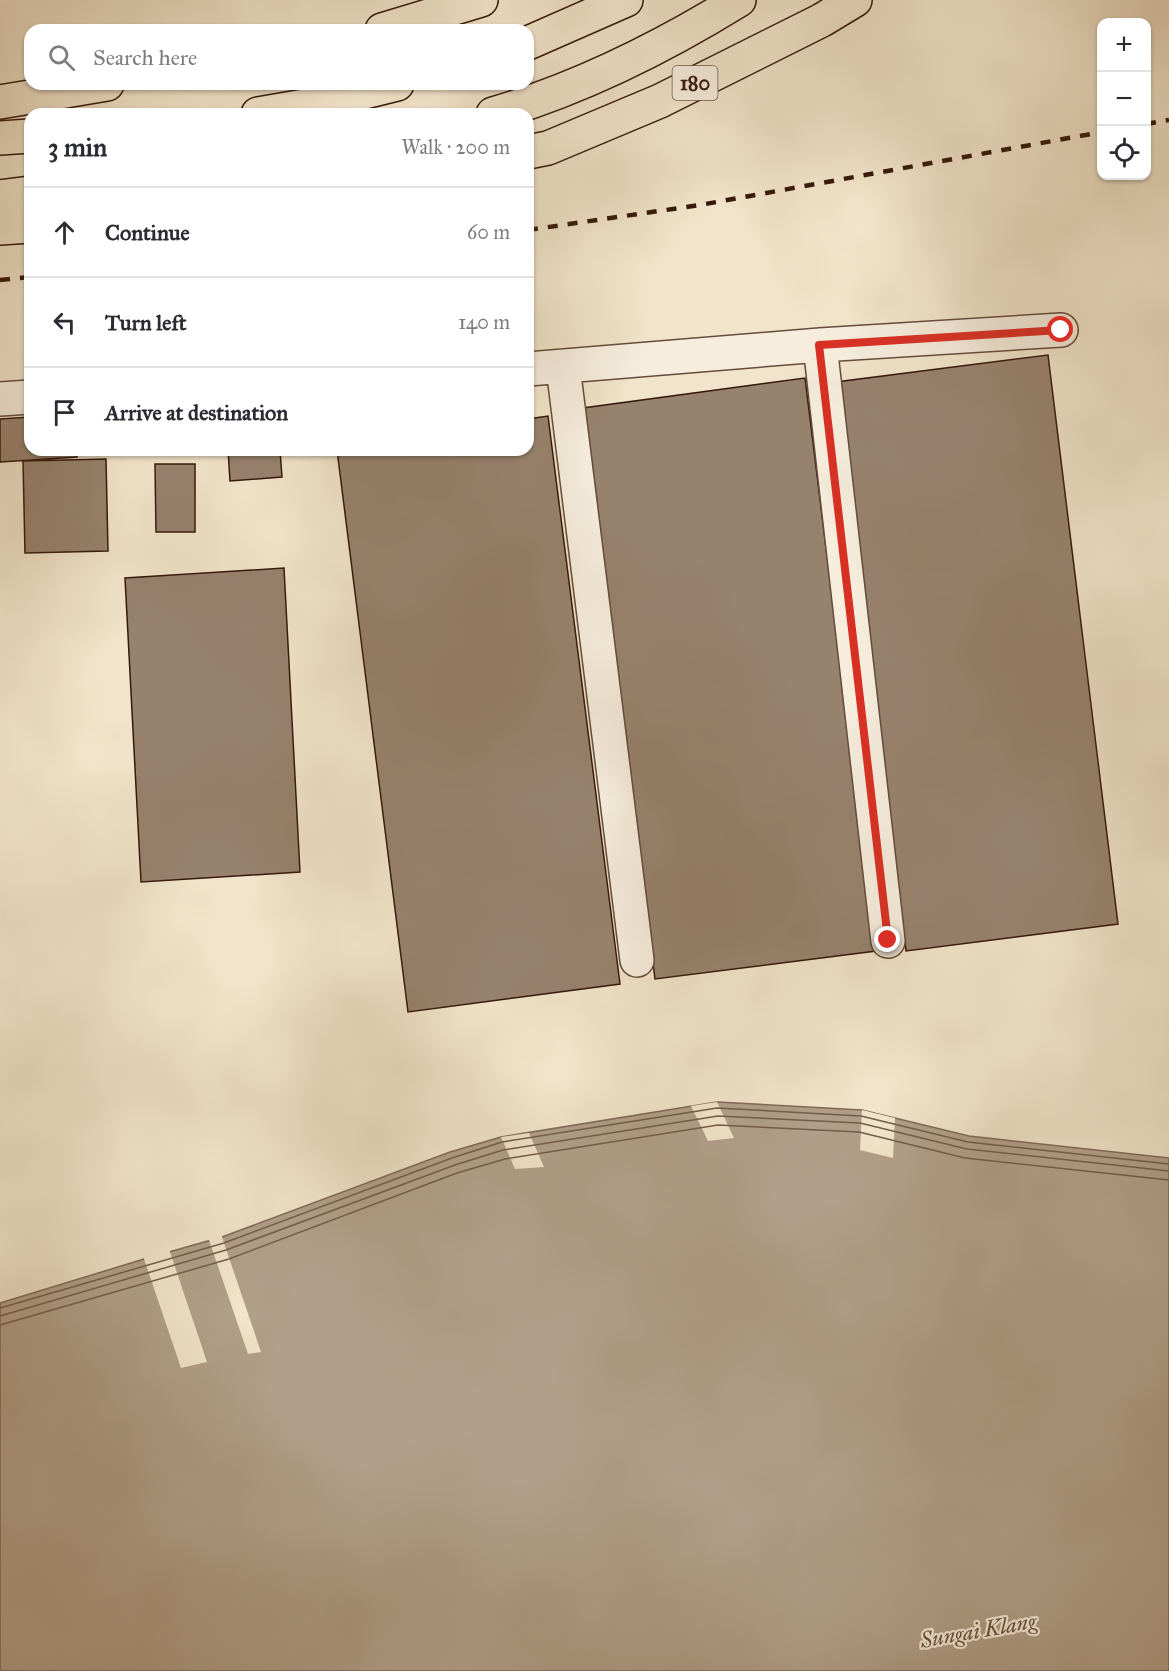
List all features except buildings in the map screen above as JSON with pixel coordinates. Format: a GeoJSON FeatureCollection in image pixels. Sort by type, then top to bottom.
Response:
{"type":"FeatureCollection","features":[{"type":"Feature","properties":{"kind":"main road"},"geometry":{"type":"LineString","coordinates":[[402,24],[481,0]]}},
{"type":"Feature","properties":{"kind":"main road"},"geometry":{"type":"LineString","coordinates":[[534,40],[626,0]]}},
{"type":"Feature","properties":{"kind":"main road"},"geometry":{"type":"LineString","coordinates":[[513,108],[622,65],[739,0]]}},
{"type":"Feature","properties":{"kind":"main road","name":"180"},"geometry":{"type":"LineString","coordinates":[[534,151],[548,148],[660,101],[822,20],[855,0]]}},
{"type":"Feature","properties":{"kind":"main road"},"geometry":{"type":"LineString","coordinates":[[0,102],[71,90]]}},
{"type":"Feature","properties":{"kind":"main road"},"geometry":{"type":"LineString","coordinates":[[293,108],[373,90]]}},
{"type":"Feature","properties":{"kind":"main road"},"geometry":{"type":"LineString","coordinates":[[0,138],[24,136]]}},
{"type":"Feature","properties":{"kind":"main road"},"geometry":{"type":"LineString","coordinates":[[0,197],[24,194]]}},
{"type":"Feature","properties":{"kind":"main road"},"geometry":{"type":"LineString","coordinates":[[0,228],[24,226]]}},
{"type":"Feature","properties":{"kind":"lane"},"geometry":{"type":"LineString","coordinates":[[534,369],[819,345],[1061,330]]}},
{"type":"Feature","properties":{"kind":"lane"},"geometry":{"type":"LineString","coordinates":[[819,345],[888,940]]}},
{"type":"Feature","properties":{"kind":"lane"},"geometry":{"type":"LineString","coordinates":[[563,367],[637,960]]}},
{"type":"Feature","properties":{"kind":"lane"},"geometry":{"type":"LineString","coordinates":[[0,399],[24,397]]}},
{"type":"Feature","properties":{"kind":"water","name":"Sungai Klang"},"geometry":{"type":"Polygon","coordinates":[[[717,1102],[862,1110],[969,1136],[1169,1158],[1169,1671],[0,1671],[0,1303],[222,1237],[450,1152],[501,1137],[717,1102]]]}},
{"type":"Feature","properties":{"kind":"pier"},"geometry":{"type":"Polygon","coordinates":[[[717,1102],[734,1138],[708,1141],[691,1106],[717,1102]]]}},
{"type":"Feature","properties":{"kind":"pier"},"geometry":{"type":"Polygon","coordinates":[[[862,1110],[895,1118],[893,1158],[860,1150],[862,1110]]]}},
{"type":"Feature","properties":{"kind":"pier"},"geometry":{"type":"Polygon","coordinates":[[[529,1133],[544,1167],[515,1169],[501,1137],[529,1133]]]}},
{"type":"Feature","properties":{"kind":"pier"},"geometry":{"type":"Polygon","coordinates":[[[222,1234],[261,1352],[248,1354],[209,1240],[209,1237],[222,1234]]]}},
{"type":"Feature","properties":{"kind":"pier"},"geometry":{"type":"Polygon","coordinates":[[[169,1249],[207,1362],[181,1368],[144,1259],[144,1256],[169,1249]]]}},
{"type":"Feature","properties":{"kind":"railway"},"geometry":{"type":"LineString","coordinates":[[1151,123],[1169,120]]}},
{"type":"Feature","properties":{"kind":"railway"},"geometry":{"type":"LineString","coordinates":[[534,229],[700,205],[1097,133]]}},
{"type":"Feature","properties":{"kind":"railway"},"geometry":{"type":"LineString","coordinates":[[0,280],[24,278]]}},
{"type":"Feature","properties":{"kind":"route"},"geometry":{"type":"LineString","coordinates":[[888,940],[819,345],[1061,330]]}}]}
